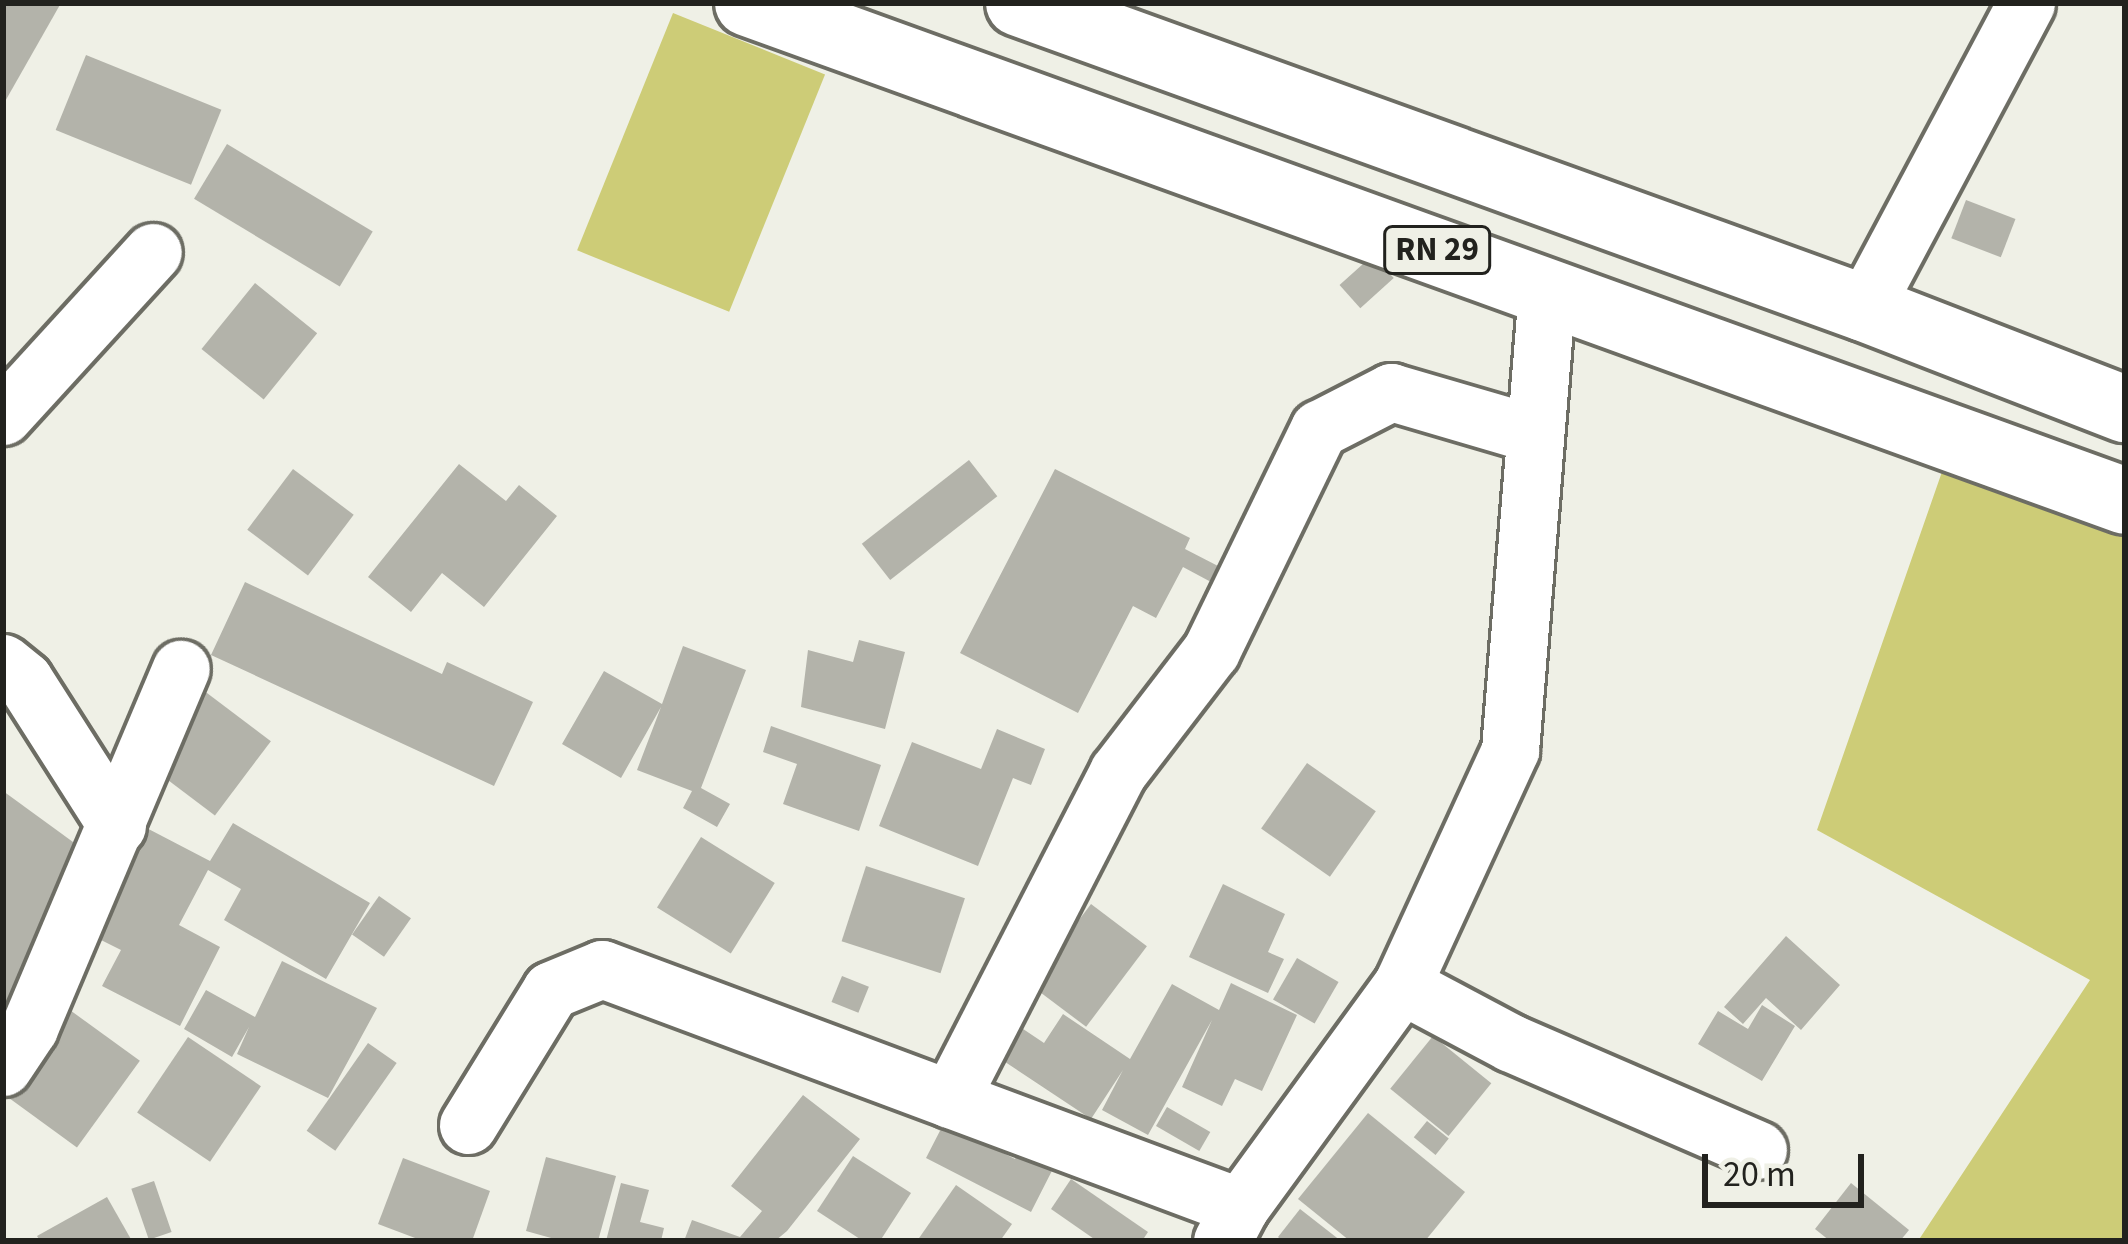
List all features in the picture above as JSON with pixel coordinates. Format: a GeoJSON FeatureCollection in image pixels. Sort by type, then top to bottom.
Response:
{"type":"FeatureCollection","features":[{"type":"Feature","properties":{"kind":"highway","name":"RN 29"},"geometry":{"type":"LineString","coordinates":[[748,3],[2125,501]]}},
{"type":"Feature","properties":{"kind":"highway","name":"RN 29"},"geometry":{"type":"LineString","coordinates":[[1019,3],[1864,308],[2125,410]]}},
{"type":"Feature","properties":{"kind":"street"},"geometry":{"type":"LineString","coordinates":[[1864,308],[2026,3]]}},
{"type":"Feature","properties":{"kind":"street"},"geometry":{"type":"LineString","coordinates":[[3,416],[153,252]]}},
{"type":"Feature","properties":{"kind":"street"},"geometry":{"type":"LineString","coordinates":[[468,1125],[551,990],[602,969],[950,1099],[1231,1224],[1402,986],[1510,750],[1547,290]]}},
{"type":"Feature","properties":{"kind":"street"},"geometry":{"type":"LineString","coordinates":[[950,1099],[1118,772],[1211,651],[1319,429],[1391,392],[1535,434]]}},
{"type":"Feature","properties":{"kind":"street"},"geometry":{"type":"LineString","coordinates":[[3,663],[24,680],[117,826]]}},
{"type":"Feature","properties":{"kind":"street"},"geometry":{"type":"LineString","coordinates":[[3,1067],[29,1028],[181,669]]}},
{"type":"Feature","properties":{"kind":"street"},"geometry":{"type":"LineString","coordinates":[[1402,986],[1511,1043],[1758,1150]]}},
{"type":"Feature","properties":{"kind":"shaded area"},"geometry":{"type":"Polygon","coordinates":[[[673,13],[825,74],[729,312],[577,250],[673,13]]]}},
{"type":"Feature","properties":{"kind":"shaded area"},"geometry":{"type":"Polygon","coordinates":[[[1951,446],[2125,519],[2125,1241],[1918,1241],[2090,980],[1817,830],[1951,446]]]}},
{"type":"Feature","properties":{"kind":"building"},"geometry":{"type":"Polygon","coordinates":[[[3,3],[61,3],[3,105],[3,3]]]}},
{"type":"Feature","properties":{"kind":"building"},"geometry":{"type":"Polygon","coordinates":[[[86,55],[221,110],[191,185],[56,130],[86,55]]]}},
{"type":"Feature","properties":{"kind":"building"},"geometry":{"type":"Polygon","coordinates":[[[227,144],[373,232],[340,286],[194,199],[227,144]]]}},
{"type":"Feature","properties":{"kind":"building"},"geometry":{"type":"Polygon","coordinates":[[[1966,200],[2015,219],[2001,257],[1951,238],[1966,200]]]}},
{"type":"Feature","properties":{"kind":"building"},"geometry":{"type":"Polygon","coordinates":[[[1373,255],[1394,278],[1360,308],[1340,285],[1373,255]]]}},
{"type":"Feature","properties":{"kind":"building"},"geometry":{"type":"Polygon","coordinates":[[[255,283],[317,333],[264,399],[202,349],[255,283]]]}},
{"type":"Feature","properties":{"kind":"building"},"geometry":{"type":"Polygon","coordinates":[[[969,460],[997,496],[890,580],[862,544],[969,460]]]}},
{"type":"Feature","properties":{"kind":"building"},"geometry":{"type":"Polygon","coordinates":[[[459,464],[506,501],[519,485],[557,516],[484,607],[442,573],[411,612],[368,577],[459,464]]]}},
{"type":"Feature","properties":{"kind":"building"},"geometry":{"type":"Polygon","coordinates":[[[293,469],[354,515],[308,575],[247,530],[293,469]]]}},
{"type":"Feature","properties":{"kind":"building"},"geometry":{"type":"Polygon","coordinates":[[[1055,469],[1190,538],[1185,549],[1218,566],[1211,582],[1183,567],[1156,618],[1133,606],[1078,713],[960,653],[1055,469]]]}},
{"type":"Feature","properties":{"kind":"building"},"geometry":{"type":"Polygon","coordinates":[[[245,582],[442,674],[447,662],[533,702],[494,786],[211,655],[245,582]]]}},
{"type":"Feature","properties":{"kind":"building"},"geometry":{"type":"Polygon","coordinates":[[[859,640],[905,652],[885,729],[801,707],[808,650],[853,662],[859,640]]]}},
{"type":"Feature","properties":{"kind":"building"},"geometry":{"type":"Polygon","coordinates":[[[683,646],[746,670],[701,788],[730,804],[717,827],[683,808],[692,791],[637,770],[661,707],[621,778],[562,744],[604,671],[662,704],[683,646]]]}},
{"type":"Feature","properties":{"kind":"building"},"geometry":{"type":"Polygon","coordinates":[[[203,690],[271,741],[215,815],[147,764],[203,690]]]}},
{"type":"Feature","properties":{"kind":"building"},"geometry":{"type":"Polygon","coordinates":[[[771,726],[881,765],[859,831],[783,804],[797,764],[763,752],[771,726]]]}},
{"type":"Feature","properties":{"kind":"building"},"geometry":{"type":"Polygon","coordinates":[[[997,729],[1045,749],[1031,785],[1013,778],[978,866],[879,826],[912,742],[981,769],[997,729]]]}},
{"type":"Feature","properties":{"kind":"building"},"geometry":{"type":"Polygon","coordinates":[[[1307,763],[1376,811],[1330,877],[1261,829],[1307,763]]]}},
{"type":"Feature","properties":{"kind":"building"},"geometry":{"type":"Polygon","coordinates":[[[3,791],[84,850],[16,1013],[3,1015],[3,791]]]}},
{"type":"Feature","properties":{"kind":"building"},"geometry":{"type":"Polygon","coordinates":[[[137,823],[210,861],[233,823],[370,903],[326,979],[224,920],[241,889],[208,870],[179,925],[220,947],[180,1026],[102,986],[121,950],[81,930],[137,823]]]}},
{"type":"Feature","properties":{"kind":"building"},"geometry":{"type":"Polygon","coordinates":[[[701,837],[775,883],[731,953],[657,907],[701,837]]]}},
{"type":"Feature","properties":{"kind":"building"},"geometry":{"type":"Polygon","coordinates":[[[866,866],[965,898],[940,973],[842,941],[866,866]]]}},
{"type":"Feature","properties":{"kind":"building"},"geometry":{"type":"Polygon","coordinates":[[[1223,884],[1285,914],[1268,952],[1284,959],[1268,993],[1189,957],[1223,884]]]}},
{"type":"Feature","properties":{"kind":"building"},"geometry":{"type":"Polygon","coordinates":[[[379,896],[411,918],[384,957],[352,935],[379,896]]]}},
{"type":"Feature","properties":{"kind":"building"},"geometry":{"type":"Polygon","coordinates":[[[1091,904],[1147,946],[1086,1027],[1030,985],[1091,904]]]}},
{"type":"Feature","properties":{"kind":"building"},"geometry":{"type":"Polygon","coordinates":[[[1786,936],[1840,985],[1801,1030],[1766,998],[1743,1024],[1724,1007],[1786,936]]]}},
{"type":"Feature","properties":{"kind":"building"},"geometry":{"type":"Polygon","coordinates":[[[1297,958],[1339,982],[1315,1024],[1273,1000],[1297,958]]]}},
{"type":"Feature","properties":{"kind":"building"},"geometry":{"type":"Polygon","coordinates":[[[282,961],[377,1008],[328,1098],[237,1054],[249,1027],[232,1057],[184,1029],[206,990],[255,1017],[282,961]]]}},
{"type":"Feature","properties":{"kind":"building"},"geometry":{"type":"Polygon","coordinates":[[[842,976],[869,987],[858,1013],[832,1002],[842,976]]]}},
{"type":"Feature","properties":{"kind":"building"},"geometry":{"type":"Polygon","coordinates":[[[1231,983],[1297,1015],[1262,1091],[1235,1079],[1222,1106],[1182,1087],[1212,1020],[1148,1135],[1102,1110],[1123,1070],[1091,1119],[990,1052],[1011,1021],[1044,1043],[1063,1014],[1130,1059],[1172,984],[1219,1010],[1231,983]]]}},
{"type":"Feature","properties":{"kind":"building"},"geometry":{"type":"Polygon","coordinates":[[[63,1005],[140,1061],[77,1147],[3,1094],[63,1005]]]}},
{"type":"Feature","properties":{"kind":"building"},"geometry":{"type":"Polygon","coordinates":[[[1762,1005],[1795,1026],[1762,1081],[1698,1044],[1718,1011],[1748,1029],[1762,1005]]]}},
{"type":"Feature","properties":{"kind":"building"},"geometry":{"type":"Polygon","coordinates":[[[1433,1036],[1491,1083],[1448,1136],[1390,1089],[1433,1036]]]}},
{"type":"Feature","properties":{"kind":"building"},"geometry":{"type":"Polygon","coordinates":[[[188,1037],[261,1086],[210,1162],[137,1112],[188,1037]]]}},
{"type":"Feature","properties":{"kind":"building"},"geometry":{"type":"Polygon","coordinates":[[[368,1043],[397,1063],[335,1151],[307,1131],[368,1043]]]}},
{"type":"Feature","properties":{"kind":"building"},"geometry":{"type":"Polygon","coordinates":[[[803,1095],[860,1139],[787,1231],[775,1241],[684,1241],[692,1220],[740,1237],[762,1211],[731,1186],[803,1095]]]}},
{"type":"Feature","properties":{"kind":"building"},"geometry":{"type":"Polygon","coordinates":[[[1167,1107],[1210,1132],[1199,1151],[1156,1126],[1167,1107]]]}},
{"type":"Feature","properties":{"kind":"building"},"geometry":{"type":"Polygon","coordinates":[[[1368,1113],[1465,1192],[1425,1241],[1350,1241],[1298,1199],[1368,1113]]]}},
{"type":"Feature","properties":{"kind":"building"},"geometry":{"type":"Polygon","coordinates":[[[1427,1121],[1449,1139],[1436,1155],[1414,1137],[1427,1121]]]}},
{"type":"Feature","properties":{"kind":"building"},"geometry":{"type":"Polygon","coordinates":[[[944,1123],[1015,1159],[1026,1135],[1061,1153],[1031,1212],[926,1158],[944,1123]]]}},
{"type":"Feature","properties":{"kind":"building"},"geometry":{"type":"Polygon","coordinates":[[[853,1156],[911,1193],[880,1241],[863,1241],[817,1211],[853,1156]]]}},
{"type":"Feature","properties":{"kind":"building"},"geometry":{"type":"Polygon","coordinates":[[[546,1157],[616,1176],[598,1241],[562,1241],[526,1231],[546,1157]]]}},
{"type":"Feature","properties":{"kind":"building"},"geometry":{"type":"Polygon","coordinates":[[[403,1158],[490,1191],[472,1241],[423,1241],[378,1224],[403,1158]]]}},
{"type":"Feature","properties":{"kind":"building"},"geometry":{"type":"Polygon","coordinates":[[[1071,1179],[1148,1232],[1142,1241],[1097,1241],[1051,1209],[1071,1179]]]}},
{"type":"Feature","properties":{"kind":"building"},"geometry":{"type":"Polygon","coordinates":[[[154,1181],[172,1232],[149,1240],[131,1189],[154,1181]]]}},
{"type":"Feature","properties":{"kind":"building"},"geometry":{"type":"Polygon","coordinates":[[[621,1183],[649,1190],[640,1222],[664,1228],[661,1241],[606,1241],[621,1183]]]}},
{"type":"Feature","properties":{"kind":"building"},"geometry":{"type":"Polygon","coordinates":[[[1851,1183],[1909,1230],[1900,1241],[1830,1241],[1815,1229],[1851,1183]]]}},
{"type":"Feature","properties":{"kind":"building"},"geometry":{"type":"Polygon","coordinates":[[[956,1185],[1012,1224],[1000,1241],[917,1241],[956,1185]]]}},
{"type":"Feature","properties":{"kind":"building"},"geometry":{"type":"Polygon","coordinates":[[[107,1197],[132,1241],[40,1241],[37,1236],[107,1197]]]}},
{"type":"Feature","properties":{"kind":"building"},"geometry":{"type":"Polygon","coordinates":[[[1300,1209],[1341,1241],[1282,1241],[1278,1237],[1300,1209]]]}}]}
